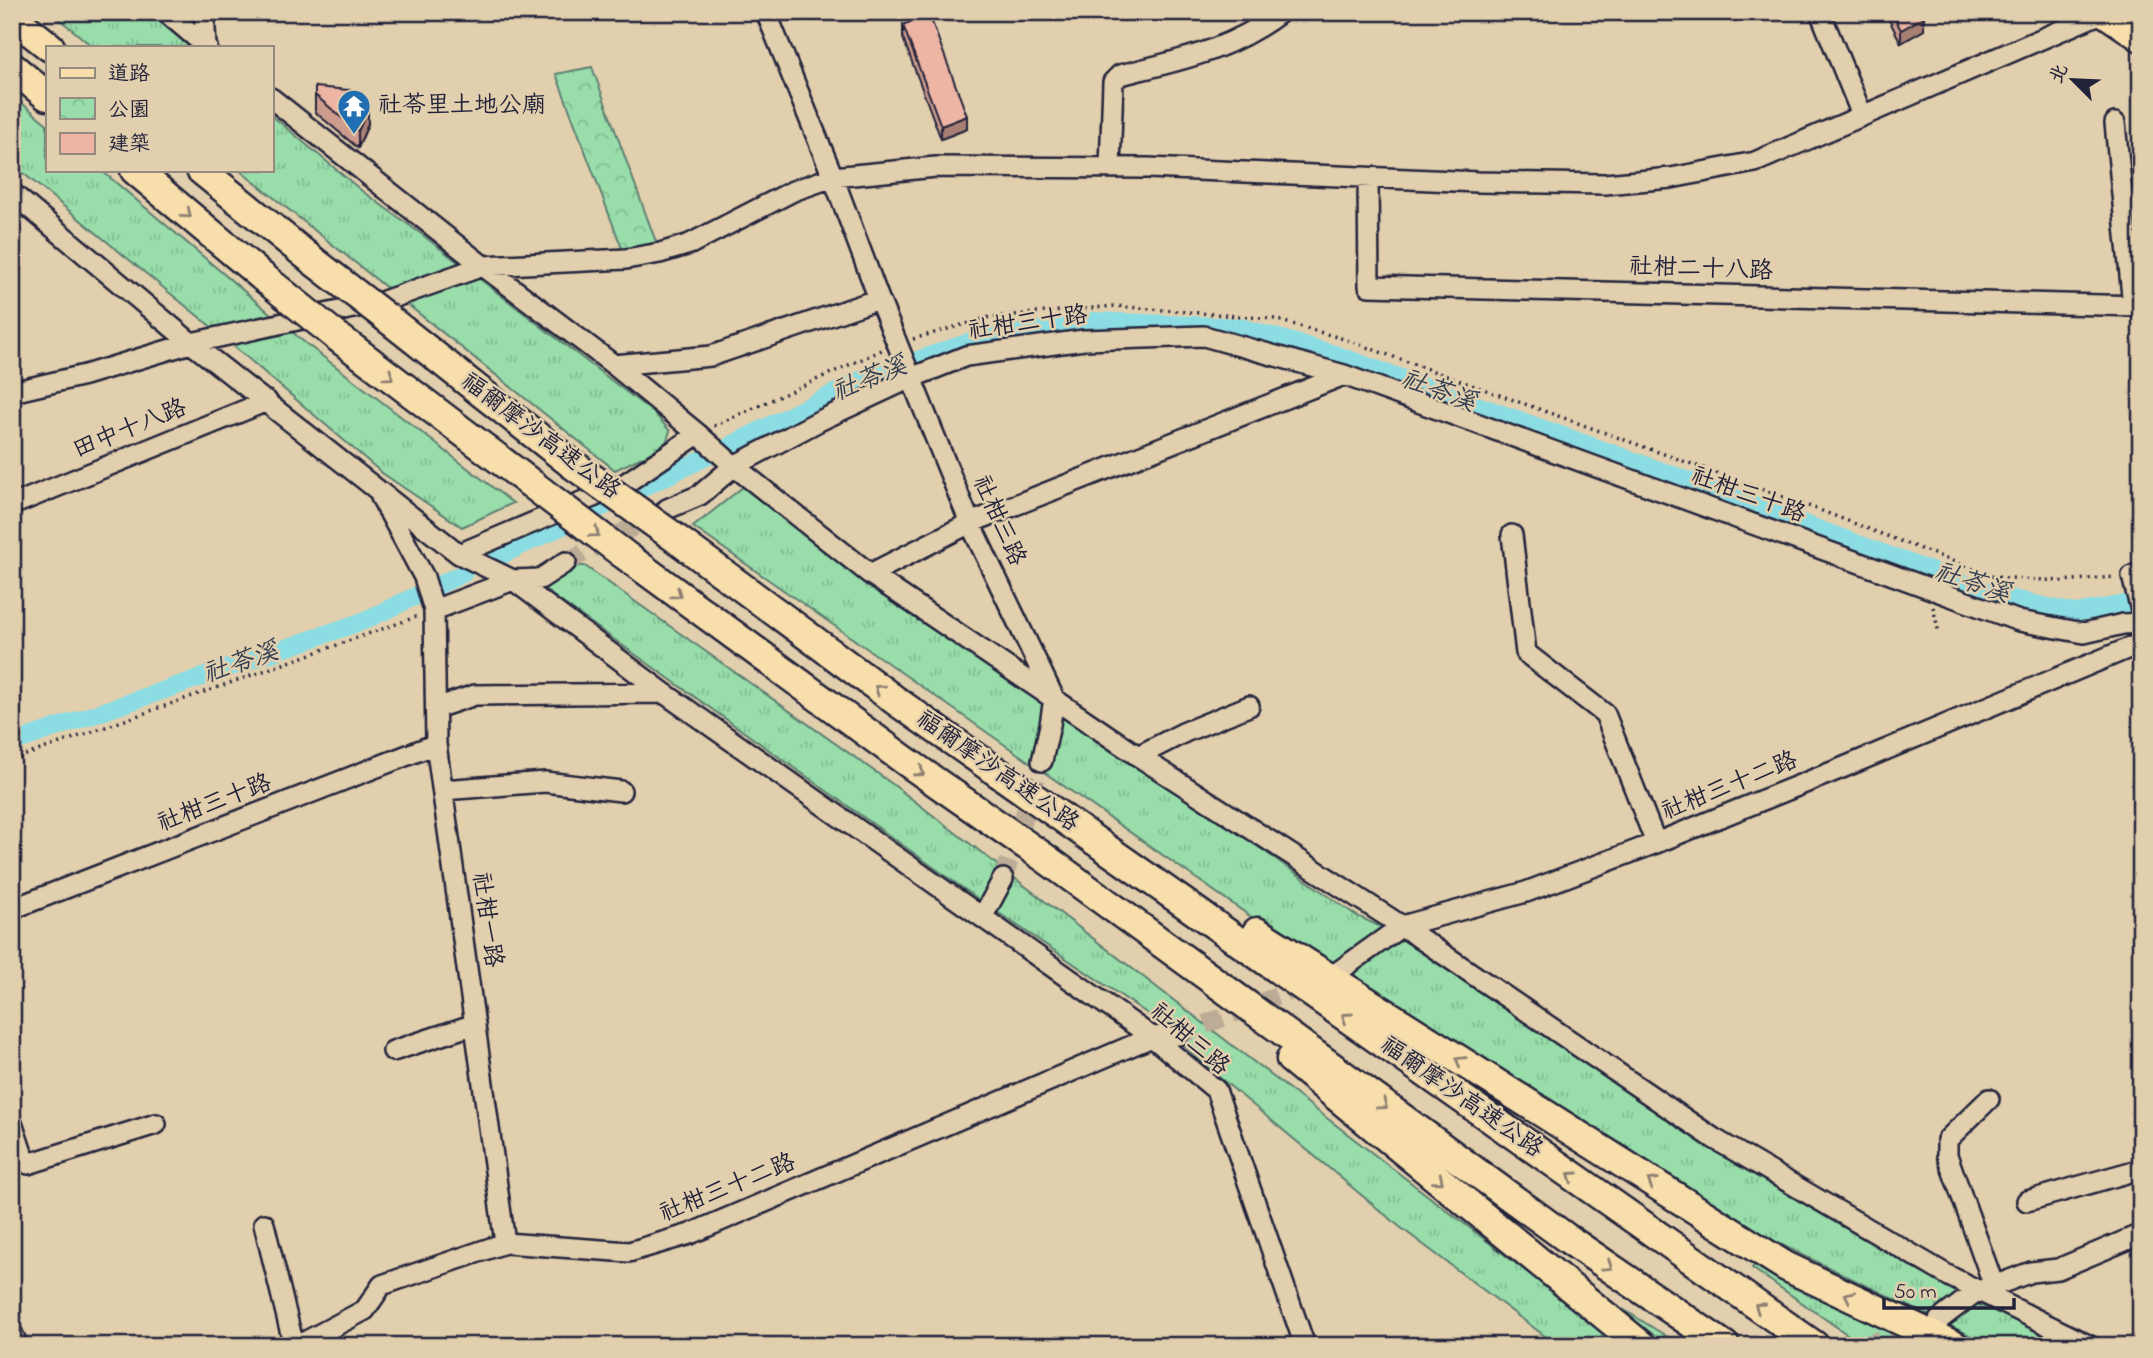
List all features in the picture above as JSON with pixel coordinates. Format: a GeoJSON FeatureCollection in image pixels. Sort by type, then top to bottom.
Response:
{"type":"FeatureCollection","features":[{"type":"Feature","properties":{"kind":"highway"},"geometry":{"type":"LineString","coordinates":[[12,17],[49,46]]}},
{"type":"Feature","properties":{"kind":"highway"},"geometry":{"type":"LineString","coordinates":[[12,67],[46,95]]}},
{"type":"Feature","properties":{"kind":"highway","name":"福爾摩沙高速公路"},"geometry":{"type":"LineString","coordinates":[[137,172],[335,335],[622,553],[1568,1239],[1725,1346]]}},
{"type":"Feature","properties":{"kind":"highway","name":"福爾摩沙高速公路"},"geometry":{"type":"LineString","coordinates":[[203,172],[572,464],[667,521],[948,737],[1815,1346]]}},
{"type":"Feature","properties":{"kind":"highway"},"geometry":{"type":"LineString","coordinates":[[948,737],[1785,1266],[1955,1346]]}},
{"type":"Feature","properties":{"kind":"highway"},"geometry":{"type":"LineString","coordinates":[[1045,858],[1642,1346]]}},
{"type":"Feature","properties":{"kind":"main road"},"geometry":{"type":"LineString","coordinates":[[2101,13],[2141,40]]}},
{"type":"Feature","properties":{"kind":"street"},"geometry":{"type":"LineString","coordinates":[[166,12],[206,46]]}},
{"type":"Feature","properties":{"kind":"street"},"geometry":{"type":"LineString","coordinates":[[204,12],[207,46]]}},
{"type":"Feature","properties":{"kind":"street"},"geometry":{"type":"LineString","coordinates":[[765,12],[833,177],[897,344]]}},
{"type":"Feature","properties":{"kind":"street"},"geometry":{"type":"LineString","coordinates":[[1110,168],[1113,82],[1120,75],[1209,52],[1259,29],[1281,12]]}},
{"type":"Feature","properties":{"kind":"street"},"geometry":{"type":"LineString","coordinates":[[1820,12],[1862,115]]}},
{"type":"Feature","properties":{"kind":"street"},"geometry":{"type":"LineString","coordinates":[[12,392],[85,375],[191,343],[381,302],[483,266],[626,259],[660,253],[690,244],[793,191],[833,177],[936,167],[1110,168],[1478,182],[1605,184],[1671,178],[1755,162],[2101,13]]}},
{"type":"Feature","properties":{"kind":"street"},"geometry":{"type":"LineString","coordinates":[[273,100],[483,266],[614,365],[734,466],[870,574],[1138,756],[1402,926],[1713,1138],[1863,1227],[2090,1346]]}},
{"type":"Feature","properties":{"kind":"street"},"geometry":{"type":"LineString","coordinates":[[2115,123],[2137,306]]}},
{"type":"Feature","properties":{"kind":"street","name":"社柑二十八路"},"geometry":{"type":"LineString","coordinates":[[1368,178],[1368,286],[2137,306]]}},
{"type":"Feature","properties":{"kind":"street","name":"社柑三路"},"geometry":{"type":"LineString","coordinates":[[12,193],[191,343],[459,554],[513,580],[664,693],[1152,1037],[1216,1090],[1305,1346]]}},
{"type":"Feature","properties":{"kind":"street"},"geometry":{"type":"LineString","coordinates":[[614,365],[711,356],[878,299]]}},
{"type":"Feature","properties":{"kind":"street","name":"社柑三十路"},"geometry":{"type":"LineString","coordinates":[[667,521],[734,466],[820,421],[911,378],[966,356],[1084,340],[1204,336],[1344,375],[2019,621],[2084,633],[2123,624],[2141,624]]}},
{"type":"Feature","properties":{"kind":"street","name":"社柑三路"},"geometry":{"type":"LineString","coordinates":[[897,344],[970,523],[1054,698]]}},
{"type":"Feature","properties":{"kind":"street"},"geometry":{"type":"LineString","coordinates":[[870,574],[970,523],[1344,375]]}},
{"type":"Feature","properties":{"kind":"street","name":"田中十八路"},"geometry":{"type":"LineString","coordinates":[[12,505],[267,401]]}},
{"type":"Feature","properties":{"kind":"street"},"geometry":{"type":"LineString","coordinates":[[459,554],[626,483],[698,434]]}},
{"type":"Feature","properties":{"kind":"street"},"geometry":{"type":"LineString","coordinates":[[377,490],[431,600],[513,580],[540,579],[566,562]]}},
{"type":"Feature","properties":{"kind":"street"},"geometry":{"type":"LineString","coordinates":[[1512,536],[1526,653],[1605,714],[1656,843]]}},
{"type":"Feature","properties":{"kind":"street"},"geometry":{"type":"LineString","coordinates":[[2136,575],[2141,610]]}},
{"type":"Feature","properties":{"kind":"street","name":"社柑一路"},"geometry":{"type":"LineString","coordinates":[[431,600],[436,744],[505,1243]]}},
{"type":"Feature","properties":{"kind":"street","name":"社柑三十二路"},"geometry":{"type":"LineString","coordinates":[[1339,971],[1402,926],[1526,892],[1656,843],[2141,643]]}},
{"type":"Feature","properties":{"kind":"street"},"geometry":{"type":"LineString","coordinates":[[436,708],[475,695],[664,693]]}},
{"type":"Feature","properties":{"kind":"street"},"geometry":{"type":"LineString","coordinates":[[1042,761],[1054,698]]}},
{"type":"Feature","properties":{"kind":"street"},"geometry":{"type":"LineString","coordinates":[[1138,756],[1185,732],[1249,706]]}},
{"type":"Feature","properties":{"kind":"street","name":"社柑三十路"},"geometry":{"type":"LineString","coordinates":[[12,909],[436,744]]}},
{"type":"Feature","properties":{"kind":"street"},"geometry":{"type":"LineString","coordinates":[[443,790],[545,782],[621,791]]}},
{"type":"Feature","properties":{"kind":"street"},"geometry":{"type":"LineString","coordinates":[[983,916],[1003,878]]}},
{"type":"Feature","properties":{"kind":"street"},"geometry":{"type":"LineString","coordinates":[[394,1051],[475,1024]]}},
{"type":"Feature","properties":{"kind":"street","name":"社柑三十二路"},"geometry":{"type":"LineString","coordinates":[[296,1346],[335,1338],[365,1310],[382,1285],[505,1243],[629,1252],[690,1234],[1152,1037],[1178,1035]]}},
{"type":"Feature","properties":{"kind":"street"},"geometry":{"type":"LineString","coordinates":[[1985,1289],[1947,1156],[1947,1140],[1989,1099]]}},
{"type":"Feature","properties":{"kind":"street"},"geometry":{"type":"LineString","coordinates":[[12,1123],[17,1155],[28,1164],[156,1124]]}},
{"type":"Feature","properties":{"kind":"street"},"geometry":{"type":"LineString","coordinates":[[2027,1200],[2141,1169]]}},
{"type":"Feature","properties":{"kind":"street"},"geometry":{"type":"LineString","coordinates":[[264,1224],[296,1346]]}},
{"type":"Feature","properties":{"kind":"street"},"geometry":{"type":"LineString","coordinates":[[1939,1320],[1985,1289],[2031,1272],[2058,1269],[2141,1234]]}},
{"type":"Feature","properties":{"kind":"street"},"geometry":{"type":"LineString","coordinates":[[12,1333],[18,1346]]}},
{"type":"Feature","properties":{"kind":"path"},"geometry":{"type":"LineString","coordinates":[[698,434],[897,344]]}},
{"type":"Feature","properties":{"kind":"path"},"geometry":{"type":"LineString","coordinates":[[12,760],[431,600]]}},
{"type":"Feature","properties":{"kind":"green space"},"geometry":{"type":"Polygon","coordinates":[[[51,12],[148,12],[189,46],[92,46],[51,12]]]}},
{"type":"Feature","properties":{"kind":"green space"},"geometry":{"type":"Polygon","coordinates":[[[592,67],[660,253],[626,259],[556,74],[592,67]]]}},
{"type":"Feature","properties":{"kind":"green space"},"geometry":{"type":"Polygon","coordinates":[[[12,95],[46,123],[46,172],[103,172],[304,342],[513,503],[462,527],[382,473],[209,325],[12,164],[12,95]]]}},
{"type":"Feature","properties":{"kind":"green space"},"geometry":{"type":"Polygon","coordinates":[[[273,117],[362,191],[655,414],[670,431],[665,446],[615,470],[242,172],[273,172],[273,117]]]}},
{"type":"Feature","properties":{"kind":"green space"},"geometry":{"type":"Polygon","coordinates":[[[744,486],[871,587],[1069,714],[1357,916],[1405,938],[1954,1286],[1976,1304],[2067,1346],[1992,1346],[1701,1206],[1413,1030],[693,527],[744,486]]]}},
{"type":"Feature","properties":{"kind":"green space"},"geometry":{"type":"Polygon","coordinates":[[[556,566],[585,566],[891,783],[1561,1298],[1618,1346],[1558,1346],[1400,1227],[1213,1072],[1151,1016],[981,901],[535,583],[556,566]]]}},
{"type":"Feature","properties":{"kind":"green space"},"geometry":{"type":"Polygon","coordinates":[[[1756,1263],[1926,1346],[1864,1346],[1752,1268],[1756,1263]]]}},
{"type":"Feature","properties":{"kind":"green space"},"geometry":{"type":"Polygon","coordinates":[[[1623,1309],[1682,1346],[1656,1346],[1623,1309]]]}},
{"type":"Feature","properties":{"kind":"building"},"geometry":{"type":"Polygon","coordinates":[[[1891,12],[1922,12],[1924,17],[1901,30],[1891,12]]]}},
{"type":"Feature","properties":{"kind":"building"},"geometry":{"type":"Polygon","coordinates":[[[929,14],[967,116],[941,126],[903,25],[929,14]]]}},
{"type":"Feature","properties":{"kind":"building"},"geometry":{"type":"Polygon","coordinates":[[[315,87],[360,91],[368,107],[358,131],[315,95],[315,87]]]}},
{"type":"Feature","properties":{"kind":"waterway","name":"社苓溪"},"geometry":{"type":"LineString","coordinates":[[731,445],[860,380],[972,341],[1095,321],[1240,327],[1334,354],[1673,475],[1995,595],[2075,613],[2141,601]]}},
{"type":"Feature","properties":{"kind":"waterway","name":"社苓溪"},"geometry":{"type":"LineString","coordinates":[[498,557],[711,455]]}},
{"type":"Feature","properties":{"kind":"waterway","name":"社苓溪"},"geometry":{"type":"LineString","coordinates":[[12,743],[363,621],[464,573]]}},
{"type":"Feature","properties":{"kind":"tunnel"},"geometry":{"type":"LineString","coordinates":[[566,562],[658,514]]}},
{"type":"Feature","properties":{"kind":"tunnel"},"geometry":{"type":"LineString","coordinates":[[1003,879],[1042,761]]}},
{"type":"Feature","properties":{"kind":"tunnel"},"geometry":{"type":"LineString","coordinates":[[1178,1035],[1311,983]]}},
{"type":"Feature","properties":{"kind":"tunnel"},"geometry":{"type":"LineString","coordinates":[[1863,1346],[1921,1326]]}},
{"type":"Feature","properties":{"kind":"place","name":"社苓里土地公廟"},"geometry":{"type":"Point","coordinates":[354,136]}}]}
